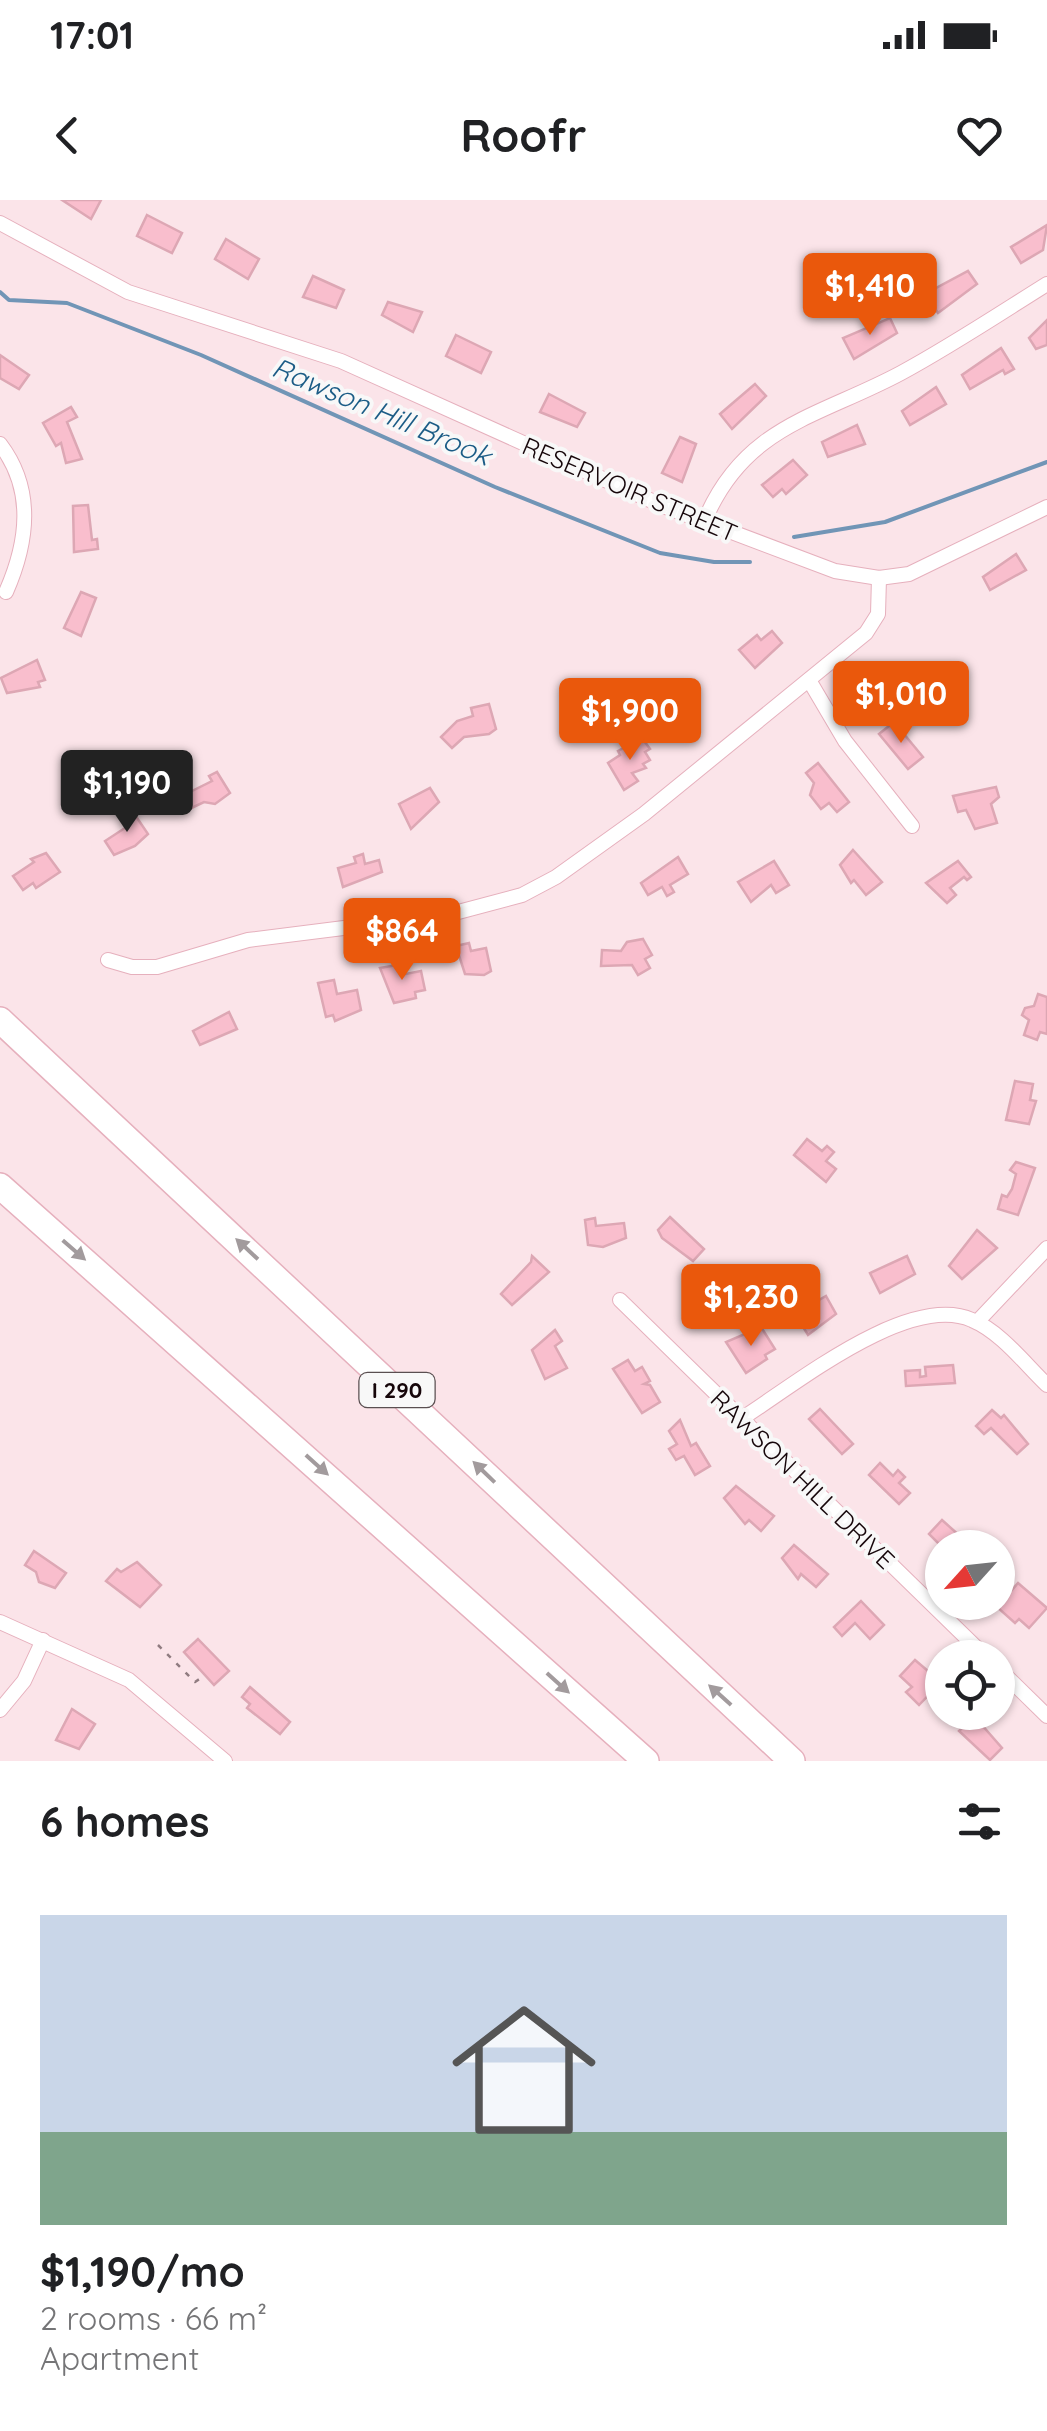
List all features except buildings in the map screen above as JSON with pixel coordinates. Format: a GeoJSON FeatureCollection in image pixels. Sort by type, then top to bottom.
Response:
{"type":"FeatureCollection","features":[{"type":"Feature","properties":{"kind":"highway","name":"I 290"},"geometry":{"type":"LineString","coordinates":[[0,1020],[792,1761]]}},
{"type":"Feature","properties":{"kind":"highway"},"geometry":{"type":"LineString","coordinates":[[0,1186],[646,1761]]}},
{"type":"Feature","properties":{"kind":"street","name":"RESERVOIR STREET"},"geometry":{"type":"LineString","coordinates":[[0,223],[128,292],[340,361],[704,522],[836,571],[879,578]]}},
{"type":"Feature","properties":{"kind":"street"},"geometry":{"type":"LineString","coordinates":[[704,522],[723,484],[778,430],[898,374],[1047,284]]}},
{"type":"Feature","properties":{"kind":"street"},"geometry":{"type":"LineString","coordinates":[[0,444],[14,466],[25,510],[21,554],[6,592]]}},
{"type":"Feature","properties":{"kind":"street"},"geometry":{"type":"LineString","coordinates":[[108,960],[132,967],[157,967],[248,940],[447,915],[522,895],[556,877],[644,814],[872,626],[878,614],[879,578],[923,569],[1047,508]]}},
{"type":"Feature","properties":{"kind":"street"},"geometry":{"type":"LineString","coordinates":[[809,680],[845,740],[912,826]]}},
{"type":"Feature","properties":{"kind":"street"},"geometry":{"type":"LineString","coordinates":[[976,1322],[1047,1248]]}},
{"type":"Feature","properties":{"kind":"street","name":"RAWSON HILL DRIVE"},"geometry":{"type":"LineString","coordinates":[[620,1300],[969,1640]]}},
{"type":"Feature","properties":{"kind":"street"},"geometry":{"type":"LineString","coordinates":[[741,1418],[910,1317],[951,1314],[976,1322],[1047,1385]]}},
{"type":"Feature","properties":{"kind":"street"},"geometry":{"type":"LineString","coordinates":[[0,1622],[128,1680],[225,1761]]}},
{"type":"Feature","properties":{"kind":"street"},"geometry":{"type":"LineString","coordinates":[[0,1710],[24,1680],[43,1640]]}},
{"type":"Feature","properties":{"kind":"street"},"geometry":{"type":"LineString","coordinates":[[1015,1685],[1047,1716]]}},
{"type":"Feature","properties":{"kind":"path"},"geometry":{"type":"LineString","coordinates":[[158,1645],[195,1682],[201,1678]]}},
{"type":"Feature","properties":{"kind":"waterway","name":"Rawson Hill Brook"},"geometry":{"type":"LineString","coordinates":[[0,292],[9,300],[67,303],[201,355],[495,487],[660,553],[714,562],[750,562]]}},
{"type":"Feature","properties":{"kind":"waterway","name":"Rawson Hill Brook"},"geometry":{"type":"LineString","coordinates":[[794,537],[885,522],[1047,462]]}}]}
